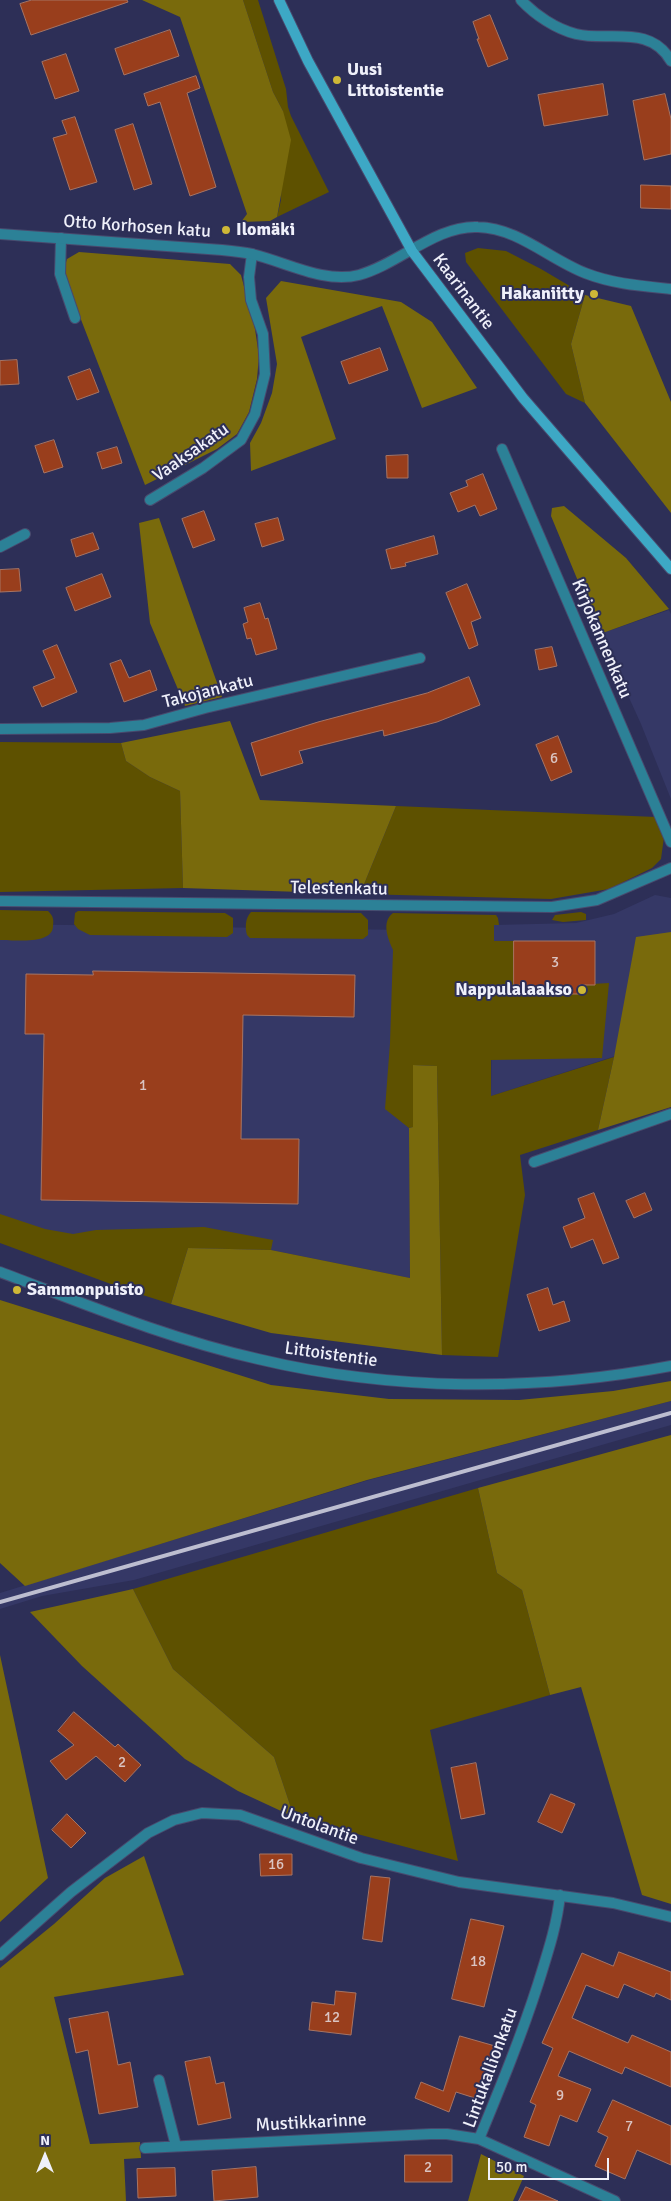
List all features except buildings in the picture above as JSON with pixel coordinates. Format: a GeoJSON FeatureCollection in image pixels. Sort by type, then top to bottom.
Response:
{"type":"FeatureCollection","features":[{"type":"Feature","properties":{"kind":"main road","name":"Kaarinantie"},"geometry":{"type":"LineString","coordinates":[[279,0],[308,61],[412,251],[522,398],[671,569]]}},
{"type":"Feature","properties":{"kind":"street"},"geometry":{"type":"LineString","coordinates":[[521,0],[540,16],[562,29],[589,36],[628,35],[645,39],[659,47],[671,61]]}},
{"type":"Feature","properties":{"kind":"street"},"geometry":{"type":"LineString","coordinates":[[412,251],[457,230],[476,227],[492,228],[521,239],[585,273],[611,282],[671,289]]}},
{"type":"Feature","properties":{"kind":"street","name":"Otto Korhosen katu"},"geometry":{"type":"LineString","coordinates":[[0,234],[213,249],[252,254],[319,274],[346,277],[376,269],[412,251]]}},
{"type":"Feature","properties":{"kind":"street"},"geometry":{"type":"LineString","coordinates":[[61,238],[60,274],[75,318]]}},
{"type":"Feature","properties":{"kind":"street","name":"Vaaksakatu"},"geometry":{"type":"LineString","coordinates":[[150,500],[203,468],[241,440],[255,414],[265,374],[264,334],[251,300],[249,277],[252,254]]}},
{"type":"Feature","properties":{"kind":"street","name":"Kirjokannenkatu"},"geometry":{"type":"LineString","coordinates":[[502,449],[671,842]]}},
{"type":"Feature","properties":{"kind":"street"},"geometry":{"type":"LineString","coordinates":[[0,546],[25,534]]}},
{"type":"Feature","properties":{"kind":"street","name":"Takojankatu"},"geometry":{"type":"LineString","coordinates":[[0,729],[110,728],[144,725],[205,708],[420,658]]}},
{"type":"Feature","properties":{"kind":"street","name":"Telestenkatu"},"geometry":{"type":"LineString","coordinates":[[0,901],[552,907],[597,900],[671,868]]}},
{"type":"Feature","properties":{"kind":"street"},"geometry":{"type":"LineString","coordinates":[[534,1162],[671,1114]]}},
{"type":"Feature","properties":{"kind":"street","name":"Littoistentie"},"geometry":{"type":"LineString","coordinates":[[0,1272],[146,1327],[192,1342],[258,1359],[332,1373],[453,1384],[503,1384],[568,1381],[671,1366]]}},
{"type":"Feature","properties":{"kind":"street","name":"Untolantie"},"geometry":{"type":"LineString","coordinates":[[0,1955],[71,1892],[148,1833],[174,1820],[202,1813],[240,1815],[361,1858],[452,1880],[638,1907],[671,1916]]}},
{"type":"Feature","properties":{"kind":"street","name":"Lintukallionkatu"},"geometry":{"type":"LineString","coordinates":[[560,1895],[555,1930],[526,2022],[479,2139],[615,2201]]}},
{"type":"Feature","properties":{"kind":"street"},"geometry":{"type":"LineString","coordinates":[[158,2080],[176,2146]]}},
{"type":"Feature","properties":{"kind":"street","name":"Mustikkarinne"},"geometry":{"type":"LineString","coordinates":[[145,2148],[431,2134],[447,2134],[479,2139]]}},
{"type":"Feature","properties":{"kind":"shaded area"},"geometry":{"type":"Polygon","coordinates":[[[142,0],[243,0],[273,92],[283,111],[291,140],[277,217],[270,221],[241,222],[247,214],[180,17],[142,0]]]}},
{"type":"Feature","properties":{"kind":"shaded area"},"geometry":{"type":"Polygon","coordinates":[[[243,0],[258,0],[286,89],[291,116],[329,192],[277,217],[281,200],[283,111],[273,92],[243,0]]]}},
{"type":"Feature","properties":{"kind":"shaded area"},"geometry":{"type":"Polygon","coordinates":[[[478,248],[506,251],[585,295],[571,344],[585,403],[566,394],[466,262],[465,253],[478,248]]]}},
{"type":"Feature","properties":{"kind":"shaded area"},"geometry":{"type":"Polygon","coordinates":[[[79,252],[230,264],[241,275],[255,329],[259,356],[257,379],[249,412],[237,434],[217,449],[145,485],[80,317],[64,269],[67,259],[79,252]]]}},
{"type":"Feature","properties":{"kind":"shaded area"},"geometry":{"type":"Polygon","coordinates":[[[281,281],[401,302],[432,322],[477,388],[422,408],[382,306],[301,337],[336,439],[251,471],[250,443],[261,423],[272,393],[277,364],[266,298],[281,281]]]}},
{"type":"Feature","properties":{"kind":"shaded area"},"geometry":{"type":"Polygon","coordinates":[[[585,295],[631,306],[671,402],[671,513],[585,403],[571,344],[585,295]]]}},
{"type":"Feature","properties":{"kind":"shaded area"},"geometry":{"type":"Polygon","coordinates":[[[564,506],[626,558],[669,609],[600,634],[551,516],[552,508],[564,506]]]}},
{"type":"Feature","properties":{"kind":"shaded area"},"geometry":{"type":"Polygon","coordinates":[[[159,518],[222,697],[185,706],[150,623],[139,523],[159,518]]]}},
{"type":"Feature","properties":{"kind":"shaded area"},"geometry":{"type":"Polygon","coordinates":[[[669,610],[671,614],[671,799],[641,724],[600,634],[669,610]]]}},
{"type":"Feature","properties":{"kind":"shaded area"},"geometry":{"type":"Polygon","coordinates":[[[230,721],[260,800],[396,806],[360,894],[183,888],[180,791],[150,777],[126,761],[121,743],[230,721]]]}},
{"type":"Feature","properties":{"kind":"shaded area"},"geometry":{"type":"Polygon","coordinates":[[[0,742],[121,743],[126,761],[150,777],[180,791],[183,888],[0,892],[0,742]]]}},
{"type":"Feature","properties":{"kind":"shaded area"},"geometry":{"type":"Polygon","coordinates":[[[396,806],[656,817],[664,837],[661,859],[652,868],[609,889],[551,899],[360,894],[396,806]]]}},
{"type":"Feature","properties":{"kind":"shaded area","name":"Nappulalaakso"},"geometry":{"type":"Polygon","coordinates":[[[655,895],[671,898],[671,1038],[491,1096],[494,925],[576,923],[614,914],[655,895]]]}},
{"type":"Feature","properties":{"kind":"shaded area"},"geometry":{"type":"Polygon","coordinates":[[[0,910],[48,911],[53,919],[51,932],[40,939],[23,941],[0,940],[0,910]]]}},
{"type":"Feature","properties":{"kind":"shaded area"},"geometry":{"type":"Polygon","coordinates":[[[78,911],[225,913],[233,918],[233,933],[227,937],[90,935],[78,929],[74,924],[75,913],[78,911]]]}},
{"type":"Feature","properties":{"kind":"shaded area"},"geometry":{"type":"Polygon","coordinates":[[[251,912],[361,913],[368,920],[368,935],[363,939],[250,938],[247,935],[246,926],[251,912]]]}},
{"type":"Feature","properties":{"kind":"shaded area"},"geometry":{"type":"Polygon","coordinates":[[[581,912],[586,914],[586,920],[563,922],[552,920],[555,915],[581,912]]]}},
{"type":"Feature","properties":{"kind":"shaded area"},"geometry":{"type":"Polygon","coordinates":[[[393,913],[496,915],[499,925],[494,925],[494,941],[514,941],[514,985],[524,985],[524,988],[609,983],[602,1058],[491,1060],[491,1096],[614,1057],[598,1130],[520,1155],[525,1195],[498,1357],[442,1355],[437,1066],[413,1065],[413,1127],[409,1128],[385,1109],[390,1043],[393,950],[386,926],[389,917],[393,913]]]}},
{"type":"Feature","properties":{"kind":"shaded area"},"geometry":{"type":"Polygon","coordinates":[[[0,924],[408,930],[410,1278],[271,1250],[77,1246],[0,1218],[0,924]]]}},
{"type":"Feature","properties":{"kind":"shaded area"},"geometry":{"type":"Polygon","coordinates":[[[671,932],[671,1107],[598,1130],[614,1057],[636,937],[671,932]]]}},
{"type":"Feature","properties":{"kind":"shaded area"},"geometry":{"type":"Polygon","coordinates":[[[413,1065],[437,1066],[442,1355],[271,1333],[171,1304],[188,1248],[271,1250],[410,1278],[409,1128],[413,1127],[413,1065]]]}},
{"type":"Feature","properties":{"kind":"shaded area"},"geometry":{"type":"Polygon","coordinates":[[[0,1214],[45,1229],[73,1234],[96,1230],[204,1227],[273,1240],[271,1250],[188,1248],[171,1304],[127,1290],[0,1243],[0,1214]]]}},
{"type":"Feature","properties":{"kind":"shaded area"},"geometry":{"type":"Polygon","coordinates":[[[0,1300],[271,1385],[389,1399],[519,1400],[613,1391],[671,1381],[671,1401],[367,1480],[25,1586],[0,1563],[0,1300]]]}},
{"type":"Feature","properties":{"kind":"shaded area"},"geometry":{"type":"Polygon","coordinates":[[[671,1401],[671,1425],[134,1580],[42,1596],[0,1609],[0,1593],[369,1480],[671,1401]]]}},
{"type":"Feature","properties":{"kind":"shaded area"},"geometry":{"type":"Polygon","coordinates":[[[671,1435],[671,1904],[642,1895],[581,1687],[550,1695],[522,1590],[497,1573],[478,1488],[671,1435]]]}},
{"type":"Feature","properties":{"kind":"shaded area"},"geometry":{"type":"Polygon","coordinates":[[[478,1488],[497,1573],[522,1590],[550,1695],[430,1730],[458,1861],[294,1817],[274,1757],[173,1669],[133,1589],[478,1488]]]}},
{"type":"Feature","properties":{"kind":"shaded area"},"geometry":{"type":"Polygon","coordinates":[[[133,1589],[173,1669],[274,1757],[294,1817],[238,1791],[185,1759],[82,1666],[30,1612],[133,1589]]]}},
{"type":"Feature","properties":{"kind":"shaded area"},"geometry":{"type":"Polygon","coordinates":[[[0,1655],[48,1878],[0,1922],[0,1655]]]}},
{"type":"Feature","properties":{"kind":"shaded area"},"geometry":{"type":"Polygon","coordinates":[[[144,1856],[184,1975],[54,1997],[90,2144],[140,2142],[141,2158],[124,2159],[126,2201],[0,2201],[0,1968],[54,1924],[105,1878],[144,1856]]]}},
{"type":"Feature","properties":{"kind":"shaded area"},"geometry":{"type":"Polygon","coordinates":[[[481,2154],[524,2176],[513,2201],[468,2201],[481,2154]]]}},
{"type":"Feature","properties":{"kind":"railway"},"geometry":{"type":"LineString","coordinates":[[0,1602],[671,1413]]}},
{"type":"Feature","properties":{"kind":"place","name":"Uusi Littoistentie"},"geometry":{"type":"Point","coordinates":[337,80]}},
{"type":"Feature","properties":{"kind":"place","name":"Ilomäki"},"geometry":{"type":"Point","coordinates":[226,230]}},
{"type":"Feature","properties":{"kind":"place","name":"Hakaniitty"},"geometry":{"type":"Point","coordinates":[594,294]}},
{"type":"Feature","properties":{"kind":"place","name":"Nappulalaakso"},"geometry":{"type":"Point","coordinates":[582,990]}},
{"type":"Feature","properties":{"kind":"place","name":"Sammonpuisto"},"geometry":{"type":"Point","coordinates":[17,1290]}}]}
